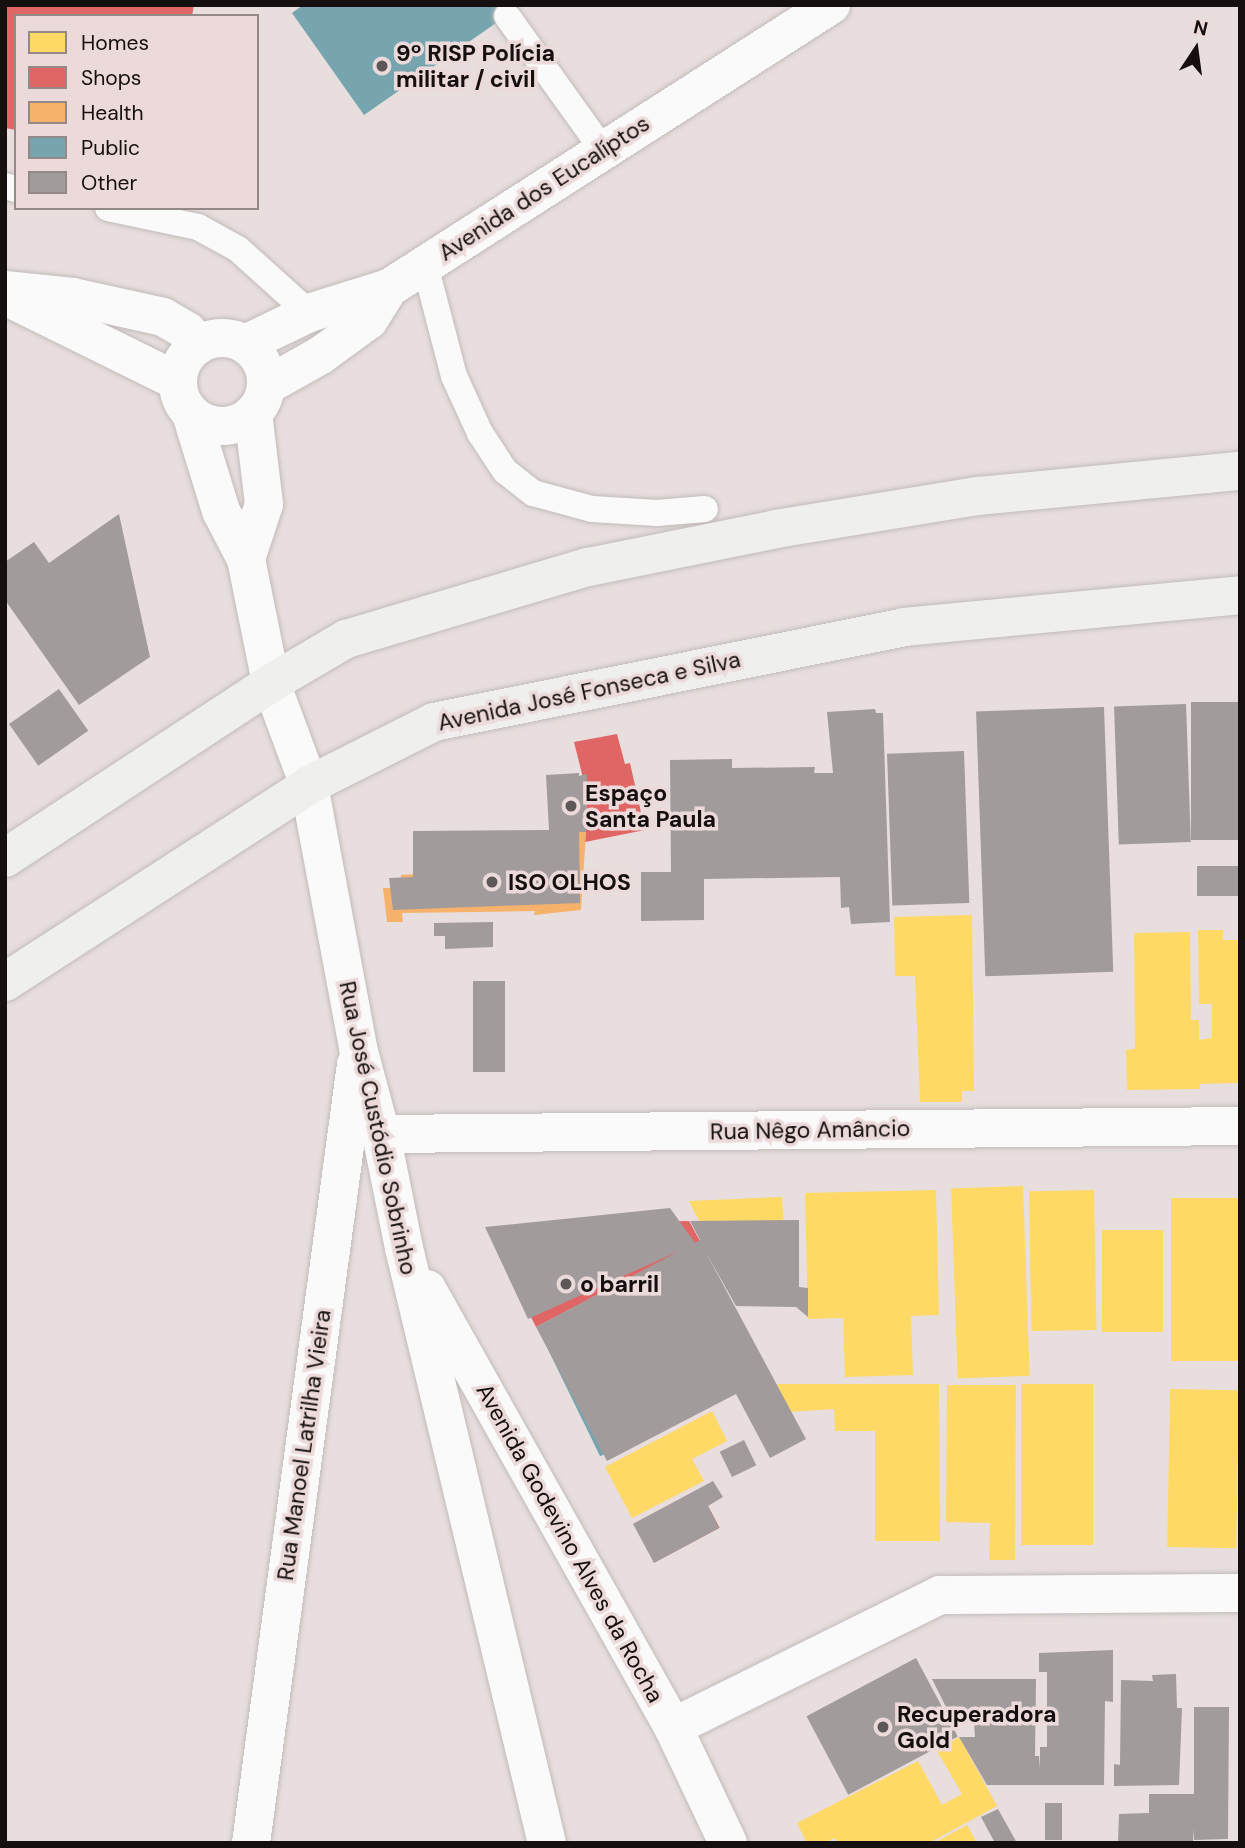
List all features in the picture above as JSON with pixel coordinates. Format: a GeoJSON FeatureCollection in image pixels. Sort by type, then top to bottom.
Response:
{"type":"FeatureCollection","features":[{"type":"Feature","properties":{"kind":"main road"},"geometry":{"type":"LineString","coordinates":[[5,858],[271,683],[346,639],[589,567],[776,529],[978,496],[1240,471]]}},
{"type":"Feature","properties":{"kind":"main road","name":"Avenida José Fonseca e Silva"},"geometry":{"type":"LineString","coordinates":[[5,982],[309,785],[434,722],[904,627],[1240,595]]}},
{"type":"Feature","properties":{"kind":"street","name":"Avenida dos Eucalíptos"},"geometry":{"type":"LineString","coordinates":[[256,375],[309,313],[389,288],[831,5]]}},
{"type":"Feature","properties":{"kind":"street"},"geometry":{"type":"LineString","coordinates":[[5,297],[184,398],[208,424],[226,425],[256,375],[321,355],[369,320],[389,288]]}},
{"type":"Feature","properties":{"kind":"street"},"geometry":{"type":"LineString","coordinates":[[5,290],[73,296],[163,317],[187,331],[198,345]]}},
{"type":"Feature","properties":{"kind":"street"},"geometry":{"type":"LineString","coordinates":[[246,559],[221,511],[184,398],[181,364],[198,345],[208,340],[227,338],[256,375]]}},
{"type":"Feature","properties":{"kind":"street","name":"Rua José Custódio Sobrinho"},"geometry":{"type":"LineString","coordinates":[[256,375],[264,504],[246,559],[271,683],[309,785],[358,1048],[381,1134],[404,1248],[547,1843]]}},
{"type":"Feature","properties":{"kind":"street","name":"Rua Manoel Latrilha Vieira"},"geometry":{"type":"LineString","coordinates":[[251,1843],[358,1048]]}},
{"type":"Feature","properties":{"kind":"street","name":"Rua Nêgo Amâncio"},"geometry":{"type":"LineString","coordinates":[[381,1134],[1240,1126]]}},
{"type":"Feature","properties":{"kind":"street","name":"Avenida Godevino Alves da Rocha"},"geometry":{"type":"LineString","coordinates":[[404,1248],[673,1727],[728,1843]]}},
{"type":"Feature","properties":{"kind":"street"},"geometry":{"type":"LineString","coordinates":[[673,1727],[940,1595],[1240,1593]]}},
{"type":"Feature","properties":{"kind":"lane"},"geometry":{"type":"LineString","coordinates":[[507,16],[603,150]]}},
{"type":"Feature","properties":{"kind":"lane"},"geometry":{"type":"LineString","coordinates":[[117,210],[198,228],[239,248],[309,313]]}},
{"type":"Feature","properties":{"kind":"lane"},"geometry":{"type":"LineString","coordinates":[[425,265],[454,376],[480,433],[505,471],[533,493],[592,509],[657,513],[705,509]]}},
{"type":"Feature","properties":{"kind":"building: Homes"},"geometry":{"type":"Polygon","coordinates":[[[972,915],[974,1091],[962,1091],[962,1102],[920,1102],[915,976],[895,976],[894,917],[972,915]]]}},
{"type":"Feature","properties":{"kind":"building: Homes"},"geometry":{"type":"Polygon","coordinates":[[[1198,930],[1223,930],[1223,940],[1240,940],[1240,1083],[1200,1084],[1200,1089],[1127,1090],[1126,1050],[1135,1049],[1134,933],[1190,932],[1191,1020],[1199,1020],[1199,1040],[1212,1038],[1212,1004],[1199,1004],[1198,930]]]}},
{"type":"Feature","properties":{"kind":"building: Homes"},"geometry":{"type":"Polygon","coordinates":[[[1023,1186],[1030,1376],[958,1378],[951,1189],[1023,1186]]]}},
{"type":"Feature","properties":{"kind":"building: Homes"},"geometry":{"type":"Polygon","coordinates":[[[936,1190],[939,1315],[911,1316],[913,1375],[845,1377],[843,1318],[808,1319],[805,1193],[936,1190]]]}},
{"type":"Feature","properties":{"kind":"building: Homes"},"geometry":{"type":"Polygon","coordinates":[[[1094,1190],[1096,1330],[1031,1331],[1029,1191],[1094,1190]]]}},
{"type":"Feature","properties":{"kind":"building: Homes"},"geometry":{"type":"Polygon","coordinates":[[[782,1197],[788,1291],[737,1295],[689,1201],[782,1197]]]}},
{"type":"Feature","properties":{"kind":"building: Homes"},"geometry":{"type":"Polygon","coordinates":[[[1171,1198],[1240,1198],[1240,1361],[1171,1361],[1171,1198]]]}},
{"type":"Feature","properties":{"kind":"building: Homes"},"geometry":{"type":"Polygon","coordinates":[[[1102,1230],[1163,1230],[1163,1332],[1102,1332],[1102,1230]]]}},
{"type":"Feature","properties":{"kind":"building: Homes"},"geometry":{"type":"Polygon","coordinates":[[[777,1384],[939,1384],[940,1541],[875,1541],[875,1431],[835,1431],[834,1409],[789,1412],[777,1384]]]}},
{"type":"Feature","properties":{"kind":"building: Homes"},"geometry":{"type":"Polygon","coordinates":[[[1021,1384],[1093,1384],[1093,1545],[1021,1545],[1021,1384]]]}},
{"type":"Feature","properties":{"kind":"building: Homes"},"geometry":{"type":"Polygon","coordinates":[[[947,1385],[1016,1385],[1015,1560],[989,1560],[990,1523],[946,1522],[947,1385]]]}},
{"type":"Feature","properties":{"kind":"building: Homes"},"geometry":{"type":"Polygon","coordinates":[[[1170,1389],[1239,1390],[1236,1548],[1167,1547],[1170,1389]]]}},
{"type":"Feature","properties":{"kind":"building: Homes"},"geometry":{"type":"Polygon","coordinates":[[[712,1411],[727,1441],[692,1459],[704,1481],[632,1518],[605,1467],[712,1411]]]}},
{"type":"Feature","properties":{"kind":"building: Homes"},"geometry":{"type":"Polygon","coordinates":[[[959,1737],[997,1806],[929,1843],[838,1843],[835,1838],[825,1843],[807,1843],[797,1823],[918,1761],[942,1805],[962,1794],[937,1751],[959,1737]]]}},
{"type":"Feature","properties":{"kind":"building: Homes"},"geometry":{"type":"Polygon","coordinates":[[[967,1825],[977,1843],[934,1843],[967,1825]]]}},
{"type":"Feature","properties":{"kind":"building: Shops"},"geometry":{"type":"Polygon","coordinates":[[[5,5],[194,5],[192,14],[14,14],[14,130],[5,128],[5,5]]]}},
{"type":"Feature","properties":{"kind":"building: Shops"},"geometry":{"type":"Polygon","coordinates":[[[617,734],[625,764],[630,763],[645,830],[585,842],[587,794],[574,742],[617,734]]]}},
{"type":"Feature","properties":{"kind":"building: Shops","name":"o barril"},"geometry":{"type":"Polygon","coordinates":[[[689,1221],[700,1241],[536,1327],[492,1240],[499,1226],[689,1221]]]}},
{"type":"Feature","properties":{"kind":"building: Shops"},"geometry":{"type":"Polygon","coordinates":[[[699,1489],[720,1528],[654,1563],[634,1524],[699,1489]]]}},
{"type":"Feature","properties":{"kind":"building: Health","name":"ISO OLHOS"},"geometry":{"type":"Polygon","coordinates":[[[586,832],[581,910],[534,915],[535,911],[402,913],[403,922],[387,922],[383,888],[401,888],[401,875],[417,874],[419,833],[586,832]]]}},
{"type":"Feature","properties":{"kind":"building: Public","name":"9º RISP Polícia militar / civil"},"geometry":{"type":"Polygon","coordinates":[[[303,5],[522,5],[364,115],[292,13],[303,5]]]}},
{"type":"Feature","properties":{"kind":"building: Public"},"geometry":{"type":"Polygon","coordinates":[[[701,1248],[764,1377],[600,1456],[537,1328],[701,1248]]]}},
{"type":"Feature","properties":{"kind":"building: Other"},"geometry":{"type":"Polygon","coordinates":[[[119,514],[150,657],[79,705],[5,600],[5,562],[34,542],[49,563],[119,514]]]}},
{"type":"Feature","properties":{"kind":"building: Other"},"geometry":{"type":"Polygon","coordinates":[[[59,689],[88,731],[38,766],[9,724],[59,689]]]}},
{"type":"Feature","properties":{"kind":"building: Other"},"geometry":{"type":"Polygon","coordinates":[[[1191,702],[1240,702],[1240,840],[1191,840],[1191,702]]]}},
{"type":"Feature","properties":{"kind":"building: Other"},"geometry":{"type":"Polygon","coordinates":[[[1186,704],[1191,842],[1119,844],[1114,707],[1186,704]]]}},
{"type":"Feature","properties":{"kind":"building: Other"},"geometry":{"type":"Polygon","coordinates":[[[1104,707],[1113,972],[985,976],[976,711],[1104,707]]]}},
{"type":"Feature","properties":{"kind":"building: Other"},"geometry":{"type":"Polygon","coordinates":[[[875,709],[876,713],[883,713],[890,922],[851,924],[849,907],[841,908],[840,877],[704,879],[704,920],[641,921],[641,872],[671,872],[670,760],[732,759],[732,768],[815,767],[814,773],[833,773],[827,712],[875,709]]]}},
{"type":"Feature","properties":{"kind":"building: Other"},"geometry":{"type":"Polygon","coordinates":[[[964,751],[969,903],[892,906],[887,754],[964,751]]]}},
{"type":"Feature","properties":{"kind":"building: Other","name":"ISO OLHOS"},"geometry":{"type":"Polygon","coordinates":[[[579,773],[579,776],[587,774],[586,832],[579,832],[580,903],[393,910],[389,878],[413,877],[413,831],[549,830],[546,775],[579,773]]]}},
{"type":"Feature","properties":{"kind":"building: Other"},"geometry":{"type":"Polygon","coordinates":[[[1197,866],[1240,866],[1240,896],[1197,896],[1197,866]]]}},
{"type":"Feature","properties":{"kind":"building: Other"},"geometry":{"type":"Polygon","coordinates":[[[493,922],[493,947],[445,949],[445,936],[434,936],[434,923],[493,922]]]}},
{"type":"Feature","properties":{"kind":"building: Other"},"geometry":{"type":"Polygon","coordinates":[[[473,981],[505,981],[505,1072],[473,1072],[473,981]]]}},
{"type":"Feature","properties":{"kind":"building: Other"},"geometry":{"type":"Polygon","coordinates":[[[670,1208],[695,1243],[700,1240],[690,1221],[799,1220],[799,1287],[808,1288],[808,1317],[796,1307],[736,1306],[704,1249],[806,1439],[770,1458],[736,1394],[607,1461],[536,1327],[679,1251],[528,1319],[485,1227],[670,1208]]]}},
{"type":"Feature","properties":{"kind":"building: Other"},"geometry":{"type":"Polygon","coordinates":[[[744,1440],[756,1465],[732,1477],[720,1452],[744,1440]]]}},
{"type":"Feature","properties":{"kind":"building: Other"},"geometry":{"type":"Polygon","coordinates":[[[713,1481],[723,1497],[708,1506],[719,1528],[654,1563],[633,1524],[713,1481]]]}},
{"type":"Feature","properties":{"kind":"building: Other"},"geometry":{"type":"Polygon","coordinates":[[[1113,1650],[1113,1702],[1105,1701],[1104,1785],[987,1785],[959,1737],[975,1737],[974,1723],[954,1723],[932,1679],[1036,1679],[1035,1756],[1039,1756],[1040,1769],[1040,1747],[1047,1747],[1047,1672],[1039,1672],[1039,1653],[1113,1650]]]}},
{"type":"Feature","properties":{"kind":"building: Other","name":"Recuperadora Gold"},"geometry":{"type":"Polygon","coordinates":[[[916,1658],[958,1737],[848,1795],[807,1716],[916,1658]]]}},
{"type":"Feature","properties":{"kind":"building: Other"},"geometry":{"type":"Polygon","coordinates":[[[1176,1674],[1177,1708],[1182,1708],[1179,1785],[1114,1786],[1114,1764],[1120,1765],[1121,1680],[1153,1681],[1152,1675],[1176,1674]]]}},
{"type":"Feature","properties":{"kind":"building: Other"},"geometry":{"type":"Polygon","coordinates":[[[1194,1707],[1229,1707],[1228,1839],[1194,1840],[1193,1829],[1193,1842],[1118,1843],[1119,1814],[1149,1813],[1149,1794],[1194,1794],[1194,1707]]]}},
{"type":"Feature","properties":{"kind":"building: Other"},"geometry":{"type":"Polygon","coordinates":[[[1045,1803],[1062,1803],[1062,1840],[1045,1840],[1045,1803]]]}},
{"type":"Feature","properties":{"kind":"building: Other"},"geometry":{"type":"Polygon","coordinates":[[[998,1809],[1017,1843],[995,1843],[981,1817],[998,1809]]]}},
{"type":"Feature","properties":{"kind":"place","name":"9º RISP Polícia militar / civil"},"geometry":{"type":"Point","coordinates":[382,66]}},
{"type":"Feature","properties":{"kind":"place","name":"Espaço Santa Paula"},"geometry":{"type":"Point","coordinates":[571,806]}},
{"type":"Feature","properties":{"kind":"place","name":"ISO OLHOS"},"geometry":{"type":"Point","coordinates":[492,882]}},
{"type":"Feature","properties":{"kind":"place","name":"o barril"},"geometry":{"type":"Point","coordinates":[566,1284]}},
{"type":"Feature","properties":{"kind":"place","name":"Recuperadora Gold"},"geometry":{"type":"Point","coordinates":[883,1727]}}]}
